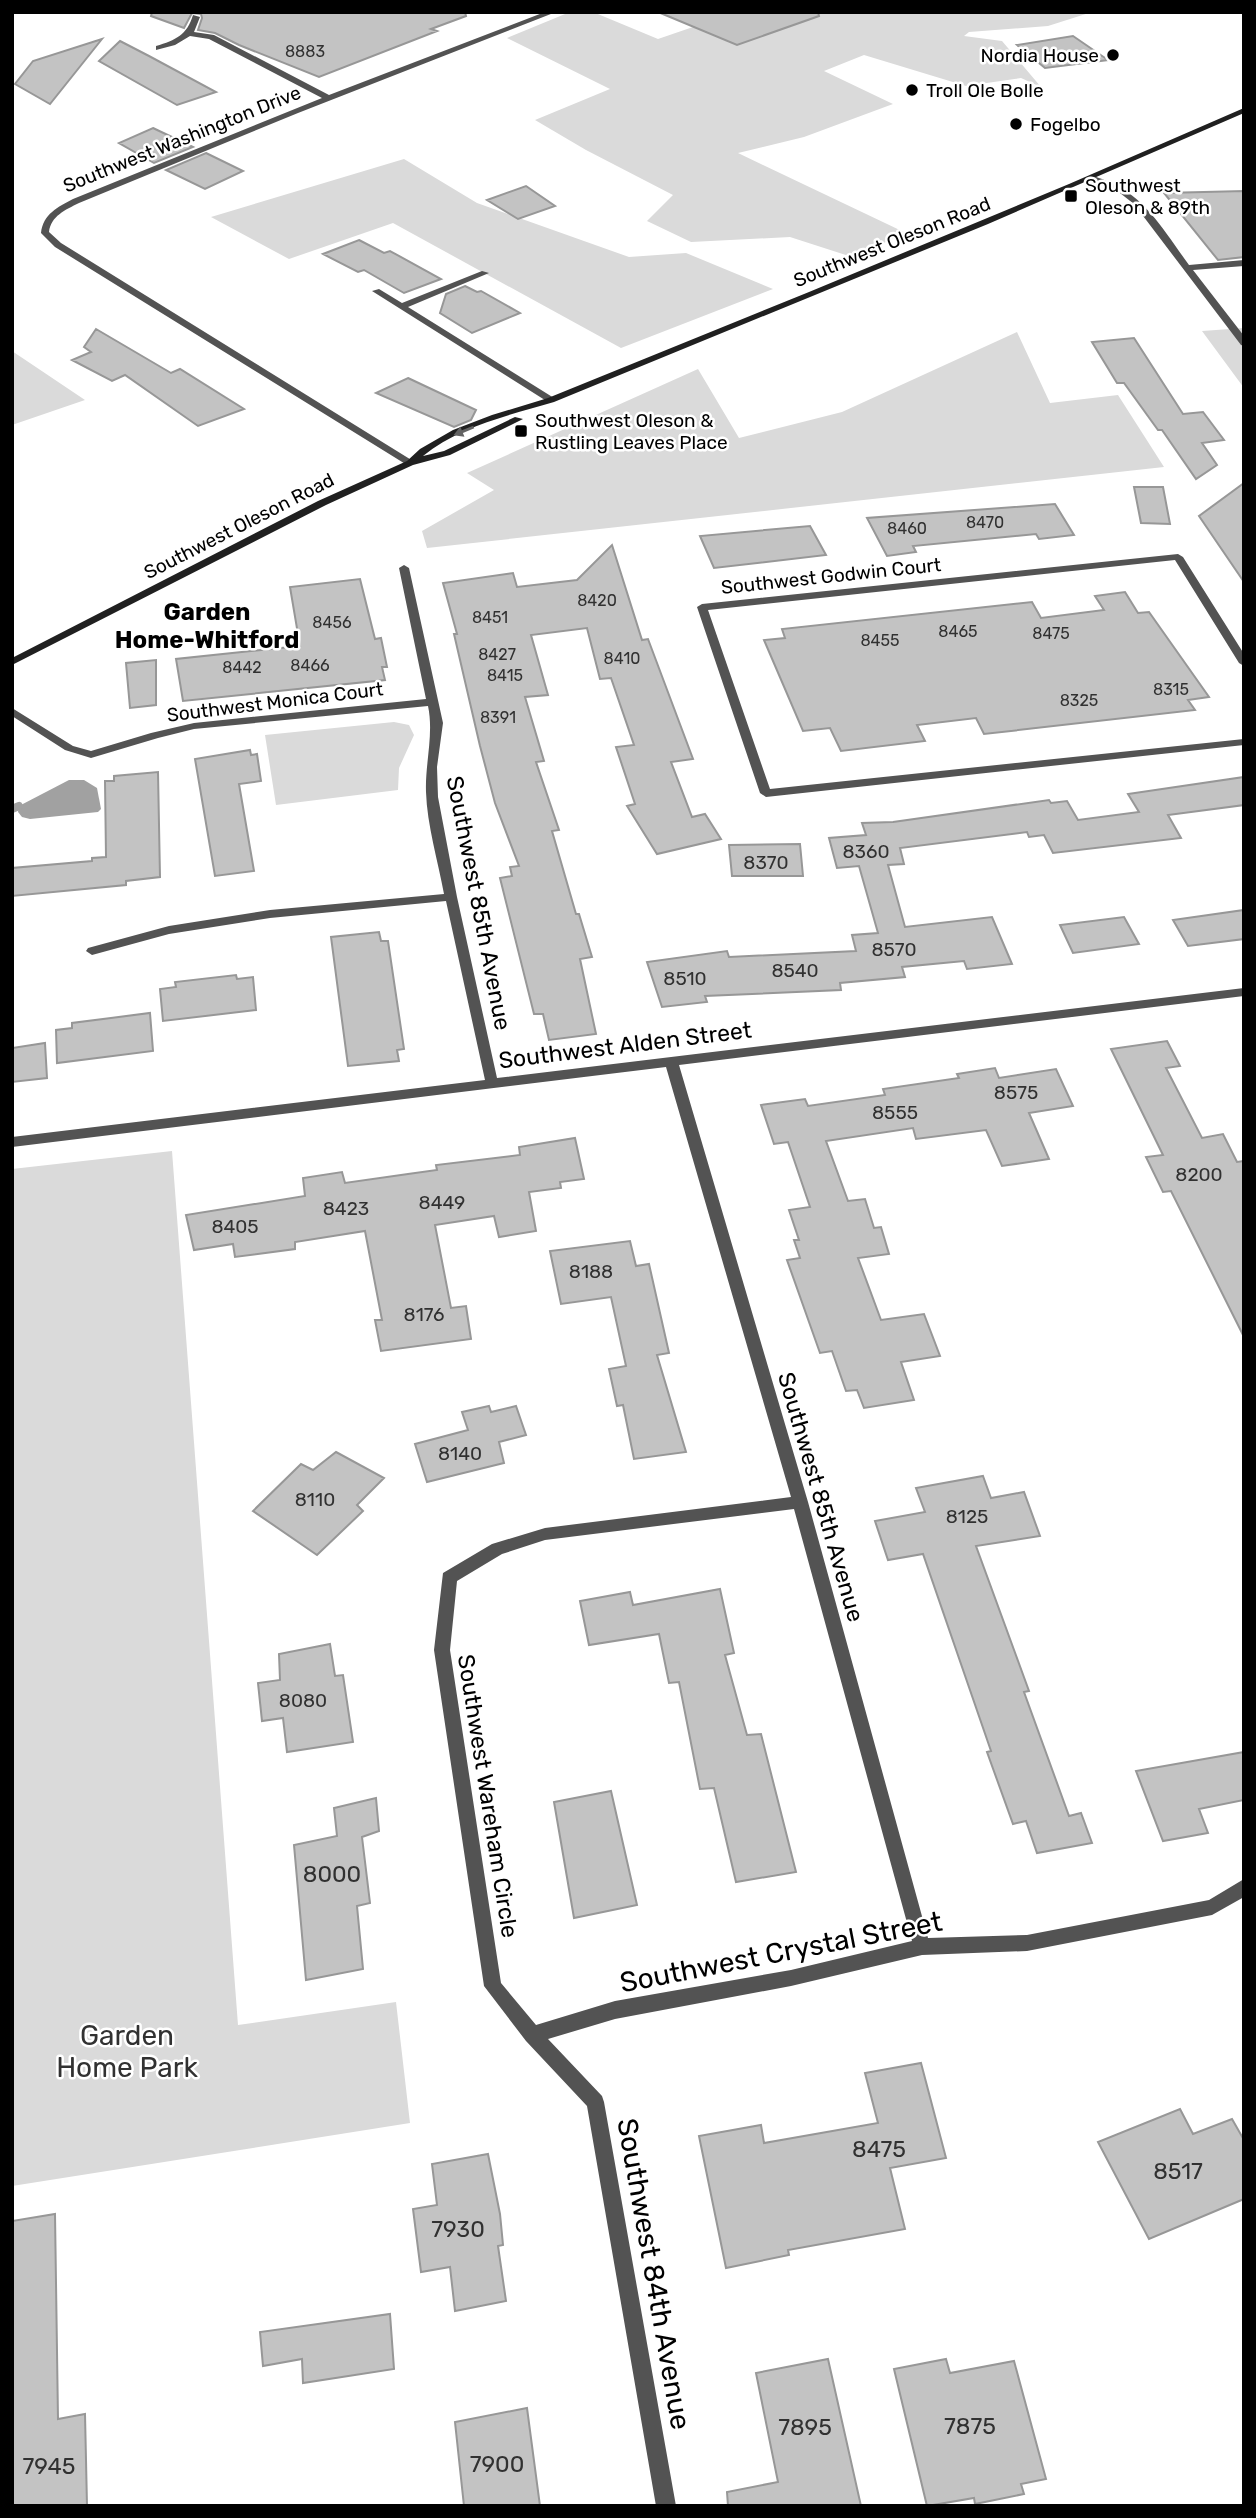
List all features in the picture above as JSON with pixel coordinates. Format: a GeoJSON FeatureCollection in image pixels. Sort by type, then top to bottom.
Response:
{"type":"FeatureCollection","features":[{"type":"Feature","properties":{"kind":"main road","name":"Southwest Oleson Road"},"geometry":{"type":"LineString","coordinates":[[12,662],[322,503],[410,463],[447,453],[551,400],[1091,178],[1244,110]]}},
{"type":"Feature","properties":{"kind":"street","name":"Southwest Washington Drive"},"geometry":{"type":"LineString","coordinates":[[410,463],[58,245],[46,233],[46,223],[76,201],[552,12]]}},
{"type":"Feature","properties":{"kind":"street"},"geometry":{"type":"LineString","coordinates":[[159,48],[190,34],[195,27],[196,17]]}},
{"type":"Feature","properties":{"kind":"street"},"geometry":{"type":"LineString","coordinates":[[190,34],[211,37],[330,98]]}},
{"type":"Feature","properties":{"kind":"street"},"geometry":{"type":"LineString","coordinates":[[1091,178],[1123,191],[1137,202],[1244,343]]}},
{"type":"Feature","properties":{"kind":"street"},"geometry":{"type":"LineString","coordinates":[[1187,268],[1244,263]]}},
{"type":"Feature","properties":{"kind":"street"},"geometry":{"type":"LineString","coordinates":[[401,307],[485,273]]}},
{"type":"Feature","properties":{"kind":"street"},"geometry":{"type":"LineString","coordinates":[[376,291],[551,400]]}},
{"type":"Feature","properties":{"kind":"street","name":"Southwest Godwin Court"},"geometry":{"type":"LineString","coordinates":[[1244,663],[1178,557],[702,607],[766,793],[1244,741]]}},
{"type":"Feature","properties":{"kind":"street","name":"Southwest 85th Avenue"},"geometry":{"type":"LineString","coordinates":[[404,568],[437,723],[431,767],[432,797],[492,1083]]}},
{"type":"Feature","properties":{"kind":"street","name":"Southwest Monica Court"},"geometry":{"type":"LineString","coordinates":[[12,710],[68,748],[91,755],[194,726],[432,702]]}},
{"type":"Feature","properties":{"kind":"street"},"geometry":{"type":"LineString","coordinates":[[92,951],[169,930],[270,914],[451,897]]}},
{"type":"Feature","properties":{"kind":"street","name":"Southwest Alden Street"},"geometry":{"type":"LineString","coordinates":[[12,1142],[671,1060],[1243,993]]}},
{"type":"Feature","properties":{"kind":"street","name":"Southwest 85th Avenue"},"geometry":{"type":"LineString","coordinates":[[671,1060],[800,1502],[922,1947]]}},
{"type":"Feature","properties":{"kind":"street","name":"Southwest Wareham Circle"},"geometry":{"type":"LineString","coordinates":[[532,2035],[493,1986],[442,1650],[449,1578],[497,1549],[545,1534],[800,1502]]}},
{"type":"Feature","properties":{"kind":"street","name":"Southwest Crystal Street"},"geometry":{"type":"LineString","coordinates":[[532,2035],[615,2010],[791,1978],[922,1947],[1027,1943],[1212,1906],[1244,1887]]}},
{"type":"Feature","properties":{"kind":"street","name":"Southwest 84th Avenue"},"geometry":{"type":"LineString","coordinates":[[532,2035],[595,2102],[666,2506]]}},
{"type":"Feature","properties":{"kind":"green space"},"geometry":{"type":"Polygon","coordinates":[[[570,12],[593,12],[658,39],[728,15],[724,12],[1092,12],[1048,26],[969,32],[964,36],[1002,41],[1041,87],[1021,78],[966,86],[864,55],[824,71],[893,104],[804,137],[738,153],[906,233],[852,257],[790,237],[691,242],[647,221],[673,195],[535,120],[610,89],[507,38],[570,12]]]}},
{"type":"Feature","properties":{"kind":"green space"},"geometry":{"type":"Polygon","coordinates":[[[404,159],[477,203],[629,257],[686,253],[773,289],[621,348],[393,223],[289,259],[211,217],[404,159]]]}},
{"type":"Feature","properties":{"kind":"green space"},"geometry":{"type":"Polygon","coordinates":[[[1244,328],[1244,388],[1202,331],[1244,328]]]}},
{"type":"Feature","properties":{"kind":"green space"},"geometry":{"type":"Polygon","coordinates":[[[1017,332],[1050,403],[1118,395],[1164,467],[427,548],[422,531],[494,490],[467,473],[698,369],[739,438],[842,412],[1017,332]]]}},
{"type":"Feature","properties":{"kind":"green space"},"geometry":{"type":"Polygon","coordinates":[[[12,351],[85,400],[12,425],[12,351]]]}},
{"type":"Feature","properties":{"kind":"green space"},"geometry":{"type":"Polygon","coordinates":[[[394,722],[409,725],[414,735],[399,768],[398,790],[276,805],[265,735],[394,722]]]}},
{"type":"Feature","properties":{"kind":"green space","name":"Garden Home Park"},"geometry":{"type":"Polygon","coordinates":[[[172,1151],[238,2025],[396,2002],[410,2123],[12,2186],[12,1169],[172,1151]]]}},
{"type":"Feature","properties":{"kind":"shaded area"},"geometry":{"type":"Polygon","coordinates":[[[69,780],[84,780],[97,788],[101,809],[98,812],[30,819],[22,817],[18,812],[19,806],[69,780]]]}},
{"type":"Feature","properties":{"kind":"building"},"geometry":{"type":"Polygon","coordinates":[[[152,12],[465,12],[466,16],[431,29],[437,31],[319,77],[215,33],[198,30],[201,14],[192,13],[184,28],[151,16],[152,12]]]}},
{"type":"Feature","properties":{"kind":"building"},"geometry":{"type":"Polygon","coordinates":[[[658,12],[818,12],[819,16],[737,45],[658,12]]]}},
{"type":"Feature","properties":{"kind":"building"},"geometry":{"type":"Polygon","coordinates":[[[1073,36],[1108,60],[1045,68],[1017,45],[1073,36]]]}},
{"type":"Feature","properties":{"kind":"building"},"geometry":{"type":"Polygon","coordinates":[[[102,39],[50,104],[15,84],[33,61],[102,39]]]}},
{"type":"Feature","properties":{"kind":"building"},"geometry":{"type":"Polygon","coordinates":[[[120,41],[216,92],[177,105],[99,61],[120,41]]]}},
{"type":"Feature","properties":{"kind":"building"},"geometry":{"type":"Polygon","coordinates":[[[153,128],[193,147],[154,163],[119,143],[153,128]]]}},
{"type":"Feature","properties":{"kind":"building"},"geometry":{"type":"Polygon","coordinates":[[[206,153],[243,171],[205,189],[166,170],[206,153]]]}},
{"type":"Feature","properties":{"kind":"building"},"geometry":{"type":"Polygon","coordinates":[[[526,186],[555,206],[518,219],[487,200],[526,186]]]}},
{"type":"Feature","properties":{"kind":"building"},"geometry":{"type":"Polygon","coordinates":[[[1244,191],[1244,257],[1218,260],[1164,193],[1244,191]]]}},
{"type":"Feature","properties":{"kind":"building"},"geometry":{"type":"Polygon","coordinates":[[[359,240],[384,253],[390,251],[441,279],[404,293],[364,270],[358,272],[323,254],[359,240]]]}},
{"type":"Feature","properties":{"kind":"building"},"geometry":{"type":"Polygon","coordinates":[[[465,286],[477,292],[481,291],[520,313],[472,333],[440,313],[446,294],[465,286]]]}},
{"type":"Feature","properties":{"kind":"building"},"geometry":{"type":"Polygon","coordinates":[[[96,329],[171,373],[180,369],[244,409],[198,426],[125,375],[112,381],[72,360],[91,352],[84,347],[96,329]]]}},
{"type":"Feature","properties":{"kind":"building"},"geometry":{"type":"Polygon","coordinates":[[[1134,338],[1183,414],[1203,412],[1224,440],[1202,443],[1217,465],[1196,479],[1162,430],[1158,430],[1124,383],[1117,383],[1092,342],[1134,338]]]}},
{"type":"Feature","properties":{"kind":"building"},"geometry":{"type":"Polygon","coordinates":[[[408,378],[476,410],[471,420],[454,427],[376,393],[408,378]]]}},
{"type":"Feature","properties":{"kind":"building"},"geometry":{"type":"Polygon","coordinates":[[[1244,483],[1244,582],[1199,516],[1244,483]]]}},
{"type":"Feature","properties":{"kind":"building"},"geometry":{"type":"Polygon","coordinates":[[[1134,487],[1163,487],[1170,524],[1141,523],[1134,487]]]}},
{"type":"Feature","properties":{"kind":"building"},"geometry":{"type":"Polygon","coordinates":[[[1055,504],[1074,535],[1039,539],[1036,534],[913,546],[916,552],[887,556],[867,518],[1055,504]]]}},
{"type":"Feature","properties":{"kind":"building"},"geometry":{"type":"Polygon","coordinates":[[[810,526],[826,555],[714,568],[700,536],[810,526]]]}},
{"type":"Feature","properties":{"kind":"building"},"geometry":{"type":"Polygon","coordinates":[[[612,545],[642,640],[648,639],[693,759],[671,762],[692,817],[705,814],[721,839],[657,854],[627,806],[635,804],[616,747],[634,745],[611,678],[600,679],[587,628],[531,635],[548,695],[525,697],[544,761],[536,762],[559,830],[552,831],[576,914],[579,914],[592,957],[580,959],[596,1034],[549,1040],[543,1014],[534,1014],[500,878],[512,876],[510,867],[519,866],[495,803],[443,583],[513,573],[517,587],[577,580],[612,545]]]}},
{"type":"Feature","properties":{"kind":"building"},"geometry":{"type":"Polygon","coordinates":[[[360,579],[375,639],[381,638],[387,667],[382,667],[385,680],[183,701],[176,659],[300,646],[290,587],[360,579]]]}},
{"type":"Feature","properties":{"kind":"building"},"geometry":{"type":"Polygon","coordinates":[[[1125,592],[1138,613],[1149,612],[1209,697],[1188,700],[1195,710],[984,734],[976,718],[917,725],[925,741],[841,751],[830,728],[803,731],[764,640],[785,638],[782,629],[1032,602],[1041,618],[1104,610],[1095,596],[1125,592]]]}},
{"type":"Feature","properties":{"kind":"building"},"geometry":{"type":"Polygon","coordinates":[[[156,660],[156,705],[130,708],[126,663],[156,660]]]}},
{"type":"Feature","properties":{"kind":"building"},"geometry":{"type":"Polygon","coordinates":[[[250,750],[251,755],[257,754],[261,781],[239,784],[254,871],[215,876],[195,759],[250,750]]]}},
{"type":"Feature","properties":{"kind":"building"},"geometry":{"type":"Polygon","coordinates":[[[158,772],[160,877],[126,881],[126,885],[12,896],[12,868],[92,861],[92,858],[106,857],[105,781],[114,781],[114,776],[158,772]]]}},
{"type":"Feature","properties":{"kind":"building"},"geometry":{"type":"Polygon","coordinates":[[[1244,777],[1244,805],[1168,815],[1181,838],[1053,853],[1044,835],[1029,837],[1027,832],[900,848],[904,864],[888,865],[905,927],[992,917],[1012,964],[967,969],[964,961],[902,967],[905,977],[840,983],[841,990],[705,996],[707,1002],[662,1007],[647,962],[727,951],[729,957],[856,951],[852,935],[878,933],[859,866],[837,868],[829,838],[866,835],[862,823],[893,822],[1049,800],[1051,803],[1067,801],[1078,820],[1139,812],[1128,794],[1244,777]]]}},
{"type":"Feature","properties":{"kind":"building"},"geometry":{"type":"Polygon","coordinates":[[[800,844],[803,876],[732,876],[729,845],[800,844]]]}},
{"type":"Feature","properties":{"kind":"building"},"geometry":{"type":"Polygon","coordinates":[[[1244,910],[1244,939],[1188,946],[1173,920],[1244,910]]]}},
{"type":"Feature","properties":{"kind":"building"},"geometry":{"type":"Polygon","coordinates":[[[1124,917],[1139,944],[1073,953],[1060,925],[1124,917]]]}},
{"type":"Feature","properties":{"kind":"building"},"geometry":{"type":"Polygon","coordinates":[[[379,932],[381,941],[388,941],[404,1049],[397,1050],[399,1061],[348,1066],[331,937],[379,932]]]}},
{"type":"Feature","properties":{"kind":"building"},"geometry":{"type":"Polygon","coordinates":[[[236,975],[237,979],[253,977],[256,1010],[163,1021],[160,989],[176,987],[175,982],[236,975]]]}},
{"type":"Feature","properties":{"kind":"building"},"geometry":{"type":"Polygon","coordinates":[[[150,1013],[153,1051],[57,1063],[56,1030],[72,1028],[72,1023],[150,1013]]]}},
{"type":"Feature","properties":{"kind":"building"},"geometry":{"type":"Polygon","coordinates":[[[1167,1041],[1180,1066],[1166,1068],[1202,1138],[1223,1134],[1237,1162],[1244,1161],[1244,1337],[1171,1191],[1163,1192],[1146,1157],[1163,1155],[1111,1049],[1167,1041]]]}},
{"type":"Feature","properties":{"kind":"building"},"geometry":{"type":"Polygon","coordinates":[[[45,1043],[47,1078],[12,1082],[12,1048],[45,1043]]]}},
{"type":"Feature","properties":{"kind":"building"},"geometry":{"type":"Polygon","coordinates":[[[995,1068],[999,1078],[1056,1069],[1073,1106],[1029,1113],[1049,1159],[1002,1166],[986,1130],[916,1139],[913,1128],[826,1141],[848,1201],[865,1199],[874,1228],[881,1227],[889,1254],[858,1258],[881,1320],[924,1314],[940,1356],[901,1362],[914,1400],[864,1408],[857,1390],[846,1391],[832,1351],[820,1353],[787,1260],[800,1258],[794,1240],[799,1240],[789,1210],[810,1207],[788,1142],[774,1144],[761,1105],[805,1099],[808,1106],[885,1095],[883,1089],[959,1078],[957,1074],[995,1068]]]}},
{"type":"Feature","properties":{"kind":"building"},"geometry":{"type":"Polygon","coordinates":[[[575,1138],[584,1179],[560,1182],[561,1188],[529,1192],[536,1231],[499,1237],[494,1216],[435,1225],[451,1308],[466,1306],[471,1339],[381,1351],[375,1320],[382,1320],[365,1231],[295,1242],[295,1249],[235,1257],[233,1244],[194,1250],[186,1215],[305,1196],[303,1178],[342,1172],[345,1183],[437,1170],[436,1165],[520,1155],[519,1147],[575,1138]]]}},
{"type":"Feature","properties":{"kind":"building"},"geometry":{"type":"Polygon","coordinates":[[[630,1241],[636,1266],[649,1264],[669,1353],[657,1355],[686,1452],[634,1459],[623,1405],[617,1406],[609,1369],[626,1366],[611,1297],[561,1304],[550,1251],[630,1241]]]}},
{"type":"Feature","properties":{"kind":"building"},"geometry":{"type":"Polygon","coordinates":[[[489,1406],[491,1412],[516,1406],[526,1435],[499,1442],[504,1463],[427,1482],[415,1444],[468,1430],[462,1412],[489,1406]]]}},
{"type":"Feature","properties":{"kind":"building"},"geometry":{"type":"Polygon","coordinates":[[[336,1452],[384,1478],[357,1505],[363,1511],[317,1555],[253,1511],[301,1464],[313,1470],[336,1452]]]}},
{"type":"Feature","properties":{"kind":"building"},"geometry":{"type":"Polygon","coordinates":[[[983,1476],[991,1498],[1024,1492],[1040,1536],[976,1546],[1029,1691],[1024,1692],[1069,1816],[1081,1813],[1092,1843],[1037,1853],[1026,1821],[1013,1824],[987,1752],[991,1751],[923,1554],[888,1560],[875,1521],[925,1512],[916,1488],[983,1476]]]}},
{"type":"Feature","properties":{"kind":"building"},"geometry":{"type":"Polygon","coordinates":[[[720,1589],[734,1653],[725,1655],[747,1735],[761,1734],[796,1872],[736,1882],[714,1788],[700,1789],[679,1682],[669,1683],[659,1634],[589,1645],[580,1601],[630,1592],[633,1605],[720,1589]]]}},
{"type":"Feature","properties":{"kind":"building"},"geometry":{"type":"Polygon","coordinates":[[[330,1644],[335,1676],[343,1675],[353,1742],[287,1752],[283,1718],[262,1721],[258,1683],[280,1680],[279,1654],[330,1644]]]}},
{"type":"Feature","properties":{"kind":"building"},"geometry":{"type":"Polygon","coordinates":[[[1244,1752],[1244,1800],[1199,1809],[1208,1833],[1163,1841],[1136,1771],[1244,1752]]]}},
{"type":"Feature","properties":{"kind":"building"},"geometry":{"type":"Polygon","coordinates":[[[611,1791],[637,1905],[574,1918],[554,1802],[611,1791]]]}},
{"type":"Feature","properties":{"kind":"building"},"geometry":{"type":"Polygon","coordinates":[[[376,1798],[379,1831],[362,1837],[370,1903],[357,1906],[363,1969],[306,1980],[294,1845],[337,1836],[334,1808],[376,1798]]]}},
{"type":"Feature","properties":{"kind":"building"},"geometry":{"type":"Polygon","coordinates":[[[921,2063],[946,2158],[890,2168],[905,2229],[788,2250],[789,2255],[726,2268],[699,2136],[761,2125],[764,2143],[878,2123],[865,2073],[921,2063]]]}},
{"type":"Feature","properties":{"kind":"building"},"geometry":{"type":"Polygon","coordinates":[[[1180,2109],[1193,2134],[1232,2119],[1244,2140],[1244,2199],[1149,2239],[1098,2142],[1180,2109]]]}},
{"type":"Feature","properties":{"kind":"building"},"geometry":{"type":"Polygon","coordinates":[[[488,2154],[500,2214],[503,2245],[498,2246],[506,2301],[455,2311],[450,2267],[421,2272],[413,2209],[437,2205],[432,2164],[488,2154]]]}},
{"type":"Feature","properties":{"kind":"building"},"geometry":{"type":"Polygon","coordinates":[[[55,2214],[58,2419],[85,2414],[87,2506],[12,2506],[12,2221],[55,2214]]]}},
{"type":"Feature","properties":{"kind":"building"},"geometry":{"type":"Polygon","coordinates":[[[390,2314],[394,2369],[303,2383],[302,2359],[263,2366],[260,2332],[390,2314]]]}},
{"type":"Feature","properties":{"kind":"building"},"geometry":{"type":"Polygon","coordinates":[[[828,2359],[861,2506],[728,2506],[727,2492],[778,2482],[756,2373],[828,2359]]]}},
{"type":"Feature","properties":{"kind":"building"},"geometry":{"type":"Polygon","coordinates":[[[946,2359],[950,2373],[1014,2361],[1046,2479],[1021,2484],[1024,2494],[975,2504],[974,2498],[927,2506],[894,2369],[946,2359]]]}},
{"type":"Feature","properties":{"kind":"building"},"geometry":{"type":"Polygon","coordinates":[[[527,2408],[540,2506],[464,2506],[455,2422],[527,2408]]]}},
{"type":"Feature","properties":{"kind":"waterway"},"geometry":{"type":"LineString","coordinates":[[12,809],[19,806]]}},
{"type":"Feature","properties":{"kind":"place","name":"Nordia House"},"geometry":{"type":"Point","coordinates":[1113,55]}},
{"type":"Feature","properties":{"kind":"place","name":"Troll Ole Bolle"},"geometry":{"type":"Point","coordinates":[912,90]}},
{"type":"Feature","properties":{"kind":"place","name":"Fogelbo"},"geometry":{"type":"Point","coordinates":[1016,124]}},
{"type":"Feature","properties":{"kind":"place","name":"Southwest Oleson & 89th"},"geometry":{"type":"Point","coordinates":[1071,196]}},
{"type":"Feature","properties":{"kind":"place","name":"Southwest Oleson & Rustling Leaves Place"},"geometry":{"type":"Point","coordinates":[521,431]}},
{"type":"Feature","properties":{"kind":"district","name":"Garden Home-Whitford"},"geometry":{"type":"Point","coordinates":[207,626]}}]}
